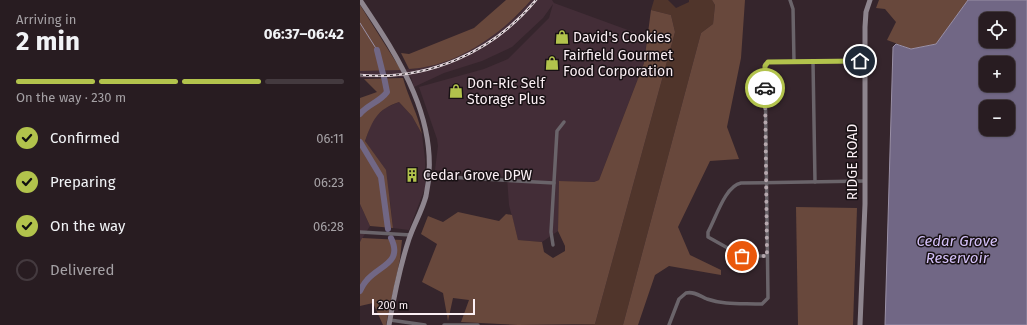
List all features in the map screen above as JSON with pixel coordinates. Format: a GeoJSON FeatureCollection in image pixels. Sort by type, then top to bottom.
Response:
{"type":"FeatureCollection","features":[{"type":"Feature","properties":{"kind":"street"},"geometry":{"type":"LineString","coordinates":[[360,0],[396,56],[421,110],[428,139],[428,176],[426,197],[411,235],[403,261],[390,323],[425,325]]}},
{"type":"Feature","properties":{"kind":"street"},"geometry":{"type":"LineString","coordinates":[[790,0],[793,9],[794,62]]}},
{"type":"Feature","properties":{"kind":"street","name":"RIDGE ROAD"},"geometry":{"type":"LineString","coordinates":[[860,325],[865,181],[865,28],[866,12],[870,0]]}},
{"type":"Feature","properties":{"kind":"street"},"geometry":{"type":"LineString","coordinates":[[669,325],[679,299],[686,293],[692,292],[713,301],[731,303],[763,303],[768,296],[765,67],[768,62],[865,61]]}},
{"type":"Feature","properties":{"kind":"street"},"geometry":{"type":"LineString","coordinates":[[813,62],[815,182]]}},
{"type":"Feature","properties":{"kind":"street"},"geometry":{"type":"LineString","coordinates":[[554,245],[551,232],[556,131],[564,122]]}},
{"type":"Feature","properties":{"kind":"street"},"geometry":{"type":"LineString","coordinates":[[428,176],[554,183]]}},
{"type":"Feature","properties":{"kind":"street"},"geometry":{"type":"LineString","coordinates":[[767,256],[747,257],[740,255],[710,240],[708,236],[709,231],[728,193],[733,186],[741,183],[865,181]]}},
{"type":"Feature","properties":{"kind":"street"},"geometry":{"type":"LineString","coordinates":[[360,232],[411,235]]}},
{"type":"Feature","properties":{"kind":"street"},"geometry":{"type":"LineString","coordinates":[[444,325],[478,325]]}},
{"type":"Feature","properties":{"kind":"shaded area"},"geometry":{"type":"Polygon","coordinates":[[[506,0],[531,0],[506,25],[477,46],[444,62],[427,67],[409,69],[401,53],[409,54],[474,28],[506,0]]]}},
{"type":"Feature","properties":{"kind":"shaded area"},"geometry":{"type":"Polygon","coordinates":[[[531,0],[552,0],[554,3],[647,37],[644,63],[599,180],[594,182],[559,181],[558,231],[542,242],[518,240],[509,205],[507,177],[435,170],[438,146],[437,139],[419,87],[484,69],[508,59],[549,18],[553,4],[543,18],[512,47],[482,61],[444,73],[414,87],[411,77],[360,78],[360,71],[415,69],[516,17],[531,0]]]}},
{"type":"Feature","properties":{"kind":"shaded area"},"geometry":{"type":"Polygon","coordinates":[[[654,0],[668,0],[676,8],[689,2],[689,0],[712,0],[715,5],[713,24],[701,33],[623,325],[571,325],[595,324],[675,32],[671,15],[651,10],[654,0]]]}},
{"type":"Feature","properties":{"kind":"shaded area"},"geometry":{"type":"Polygon","coordinates":[[[712,0],[745,0],[741,58],[727,127],[739,159],[710,161],[678,227],[690,255],[721,270],[721,275],[669,266],[655,275],[638,325],[623,325],[701,33],[713,24],[715,5],[712,0]]]}},
{"type":"Feature","properties":{"kind":"shaded area"},"geometry":{"type":"Polygon","coordinates":[[[879,0],[968,0],[936,44],[911,49],[887,40],[896,22],[885,9],[876,8],[879,0]]]}},
{"type":"Feature","properties":{"kind":"shaded area"},"geometry":{"type":"Polygon","coordinates":[[[360,5],[401,70],[360,71],[360,5]]]}},
{"type":"Feature","properties":{"kind":"shaded area"},"geometry":{"type":"Polygon","coordinates":[[[651,10],[671,15],[675,32],[595,324],[518,325],[461,322],[469,300],[453,298],[448,321],[443,293],[422,282],[437,244],[421,234],[428,216],[443,222],[458,212],[499,221],[506,214],[512,215],[518,240],[542,242],[544,252],[553,258],[565,251],[565,246],[558,231],[559,181],[594,182],[599,180],[644,63],[651,10]]]}},
{"type":"Feature","properties":{"kind":"shaded area"},"geometry":{"type":"Polygon","coordinates":[[[403,78],[422,134],[412,116],[399,102],[380,112],[370,127],[365,141],[386,170],[393,228],[370,226],[360,204],[360,98],[377,92],[364,79],[403,78]]]}},
{"type":"Feature","properties":{"kind":"shaded area"},"geometry":{"type":"Polygon","coordinates":[[[399,102],[412,116],[422,134],[425,159],[425,188],[409,230],[393,228],[390,201],[365,141],[373,119],[385,108],[399,102]]]}},
{"type":"Feature","properties":{"kind":"shaded area"},"geometry":{"type":"Polygon","coordinates":[[[360,204],[370,226],[360,242],[360,204]]]}},
{"type":"Feature","properties":{"kind":"shaded area"},"geometry":{"type":"Polygon","coordinates":[[[796,207],[857,208],[853,325],[798,325],[796,207]]]}},
{"type":"Feature","properties":{"kind":"shaded area"},"geometry":{"type":"Polygon","coordinates":[[[362,238],[402,240],[400,259],[386,325],[383,325],[373,303],[360,306],[360,242],[362,238]]]}},
{"type":"Feature","properties":{"kind":"water","name":"Cedar Grove Reservoir"},"geometry":{"type":"Polygon","coordinates":[[[968,0],[1027,0],[1027,325],[885,325],[893,47],[896,44],[911,49],[936,44],[968,0]]]}},
{"type":"Feature","properties":{"kind":"waterway"},"geometry":{"type":"LineString","coordinates":[[360,23],[377,50]]}},
{"type":"Feature","properties":{"kind":"waterway"},"geometry":{"type":"LineString","coordinates":[[377,50],[383,74]]}},
{"type":"Feature","properties":{"kind":"waterway"},"geometry":{"type":"LineString","coordinates":[[360,114],[387,92],[384,77]]}},
{"type":"Feature","properties":{"kind":"waterway"},"geometry":{"type":"LineString","coordinates":[[360,142],[381,177],[388,229]]}},
{"type":"Feature","properties":{"kind":"waterway"},"geometry":{"type":"LineString","coordinates":[[360,291],[367,280],[392,258],[394,246],[391,238]]}},
{"type":"Feature","properties":{"kind":"railway"},"geometry":{"type":"LineString","coordinates":[[360,75],[385,76],[410,73],[434,68],[457,59],[479,48],[500,34],[519,18],[536,0]]}},
{"type":"Feature","properties":{"kind":"way so far"},"geometry":{"type":"LineString","coordinates":[[742,256],[767,256],[765,88]]}},
{"type":"Feature","properties":{"kind":"place","name":"David's Cookies"},"geometry":{"type":"Point","coordinates":[562,37]}},
{"type":"Feature","properties":{"kind":"place","name":"Fairfield Gourmet Food Corporation"},"geometry":{"type":"Point","coordinates":[552,63]}},
{"type":"Feature","properties":{"kind":"place","name":"Don-Ric Self Storage Plus"},"geometry":{"type":"Point","coordinates":[456,91]}},
{"type":"Feature","properties":{"kind":"place","name":"Cedar Grove DPW"},"geometry":{"type":"Point","coordinates":[412,175]}},
{"type":"Feature","properties":{"kind":"route"},"geometry":{"type":"LineString","coordinates":[[765,88],[765,66],[768,62],[860,61]]}}]}
